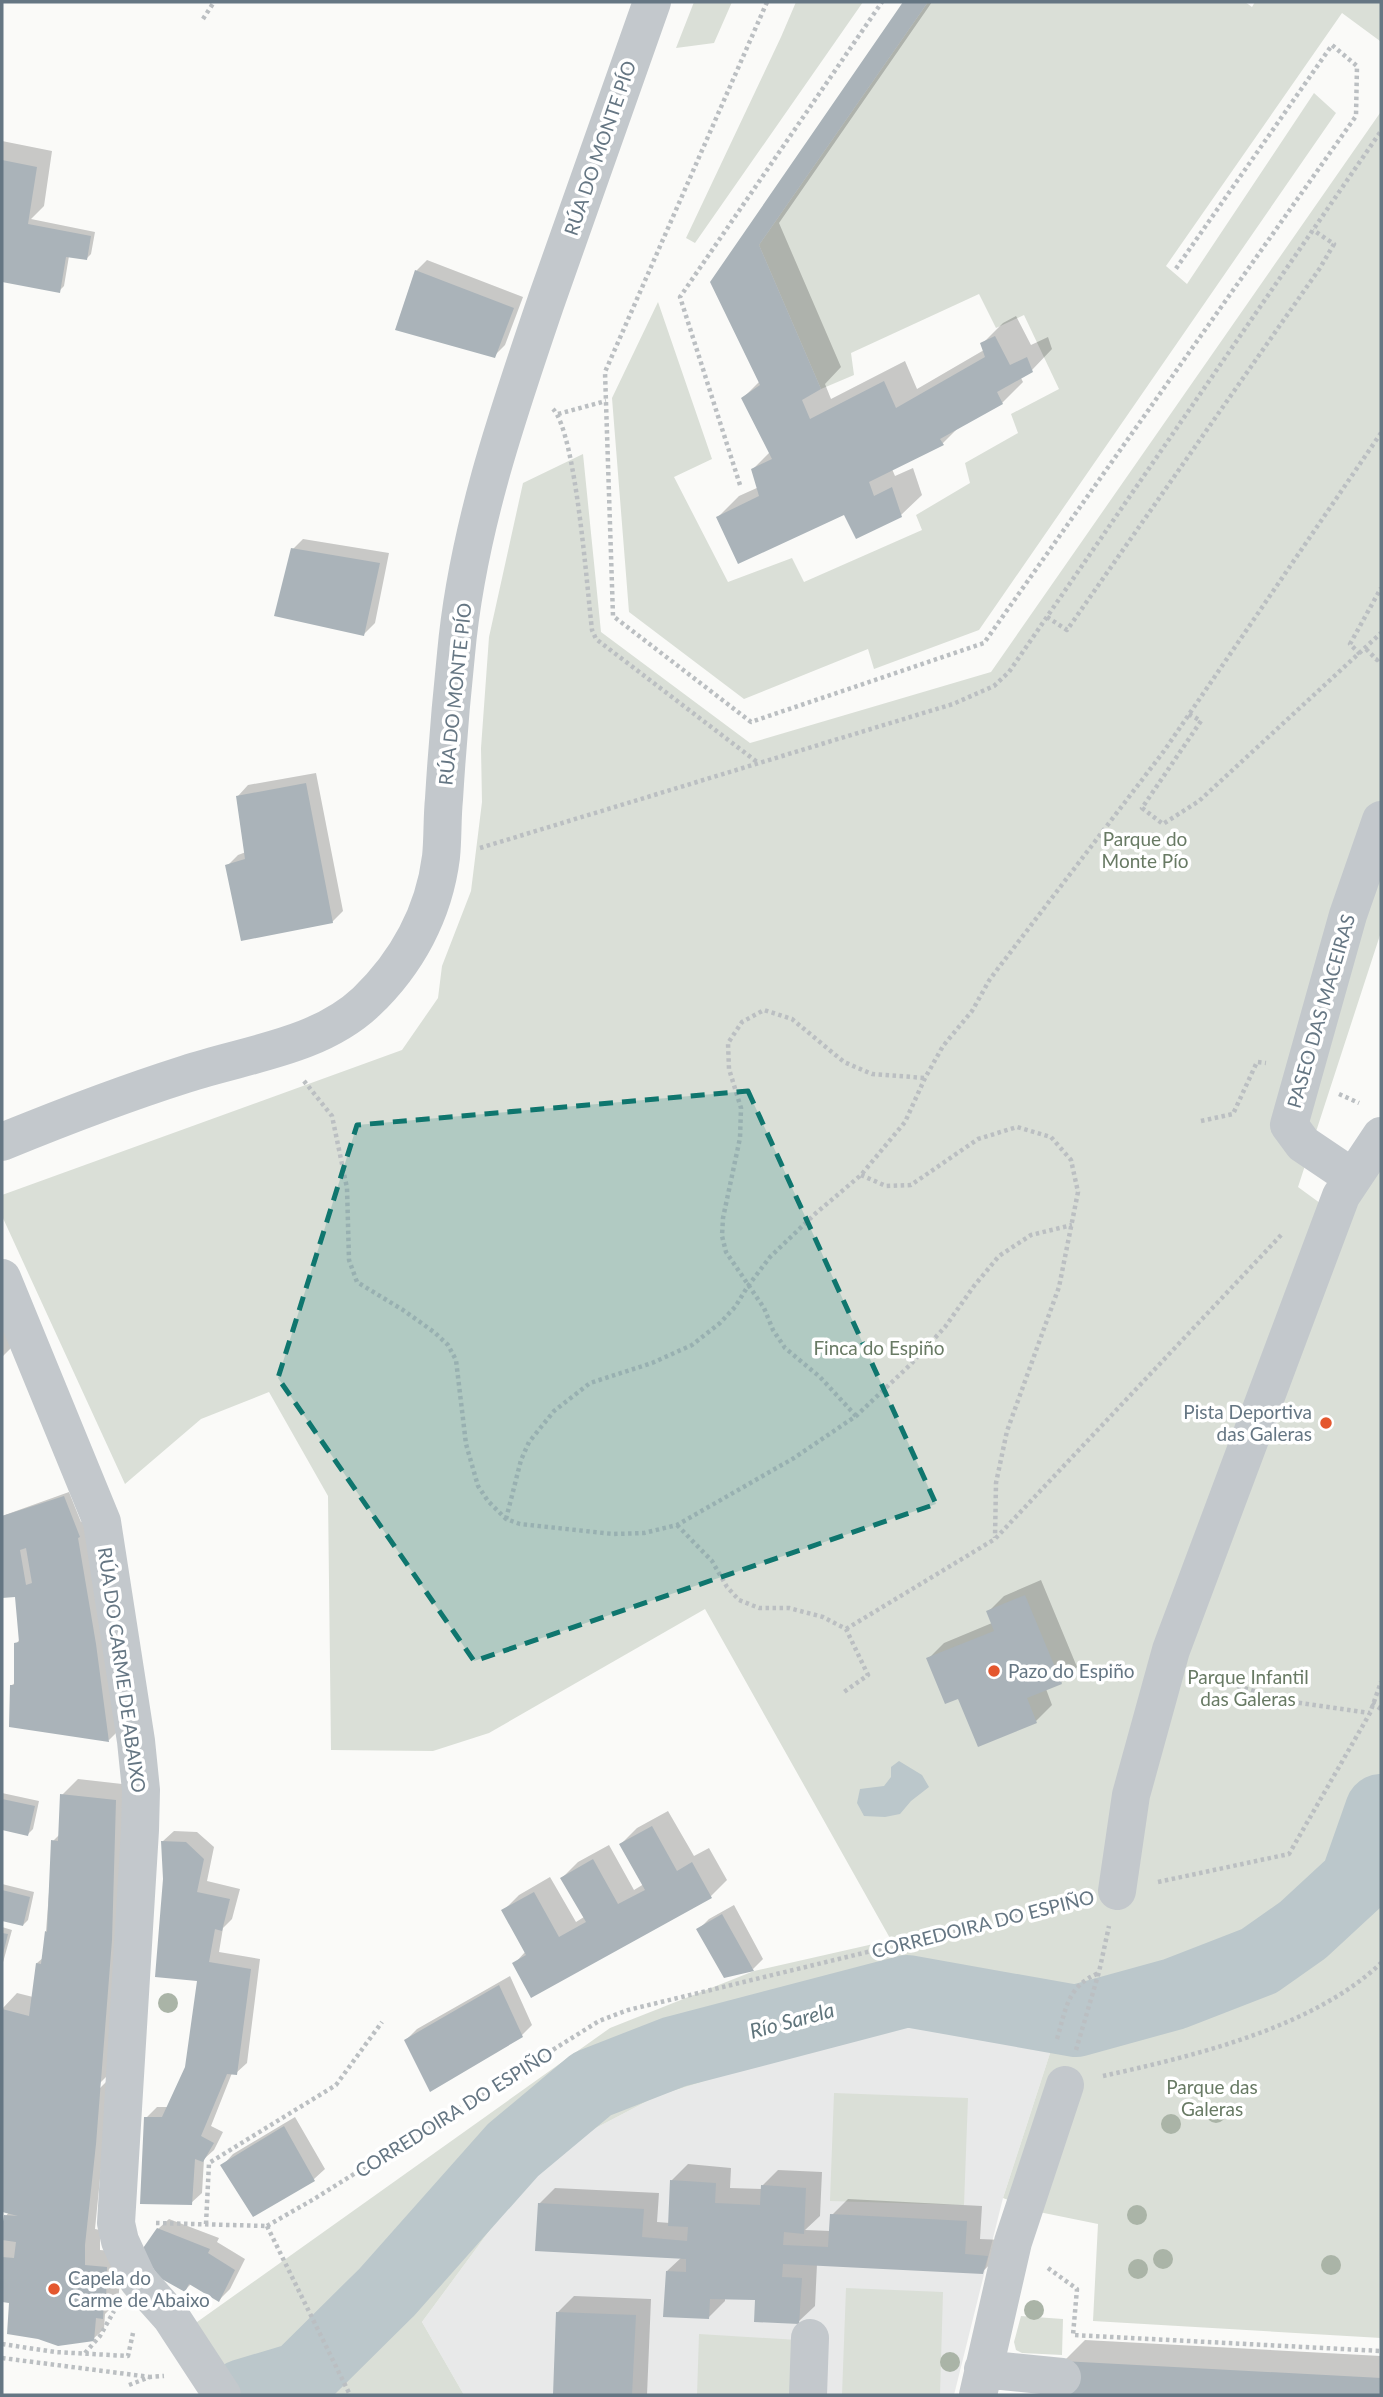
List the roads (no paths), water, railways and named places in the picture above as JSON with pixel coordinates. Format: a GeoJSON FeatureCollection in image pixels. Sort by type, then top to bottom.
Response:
{"type":"FeatureCollection","features":[{"type":"Feature","properties":{"kind":"street","name":"RÚA DO MONTE PÍO"},"geometry":{"type":"LineString","coordinates":[[2,1142],[100,1102],[313,1036],[363,1004],[388,980],[410,950],[425,920],[441,857],[456,649],[484,499],[519,382],[652,2]]}},
{"type":"Feature","properties":{"kind":"street","name":"PASEO DAS MACEIRAS"},"geometry":{"type":"LineString","coordinates":[[1346,1186],[1303,1144],[1289,1125],[1348,915],[1381,820]]}},
{"type":"Feature","properties":{"kind":"street","name":"CORREDOIRA DO ESPIÑO"},"geometry":{"type":"LineString","coordinates":[[1117,1891],[1131,1796],[1166,1667],[1346,1186],[1381,1136]]}},
{"type":"Feature","properties":{"kind":"street","name":"RÚA DO CARME DE ABAIXO"},"geometry":{"type":"LineString","coordinates":[[2,1278],[102,1522],[136,1741],[141,1790],[140,1830],[116,2223],[127,2258],[143,2288],[171,2317],[222,2395]]}},
{"type":"Feature","properties":{"kind":"street"},"geometry":{"type":"LineString","coordinates":[[1062,2376],[981,2382],[1013,2242],[1070,2068]]}},
{"type":"Feature","properties":{"kind":"street"},"geometry":{"type":"LineString","coordinates":[[808,2395],[810,2338]]}},
{"type":"Feature","properties":{"kind":"waterway","name":"Río Sarela"},"geometry":{"type":"LineString","coordinates":[[243,2395],[300,2378],[387,2292],[513,2150],[592,2084],[674,2052],[907,1991],[1076,2021],[1174,1994],[1259,1961],[1303,1930],[1356,1881],[1381,1810]]}},
{"type":"Feature","properties":{"kind":"place","name":"Pista Deportiva das Galeras"},"geometry":{"type":"Point","coordinates":[1326,1423]}},
{"type":"Feature","properties":{"kind":"place","name":"Pazo do Espiño"},"geometry":{"type":"Point","coordinates":[994,1671]}},
{"type":"Feature","properties":{"kind":"place","name":"Capela do Carme de Abaixo"},"geometry":{"type":"Point","coordinates":[54,2289]}},
{"type":"Feature","properties":{"kind":"park label","name":"Parque do Monte Pío"},"geometry":{"type":"Point","coordinates":[1145,850]}},
{"type":"Feature","properties":{"kind":"park label","name":"Finca do Espiño"},"geometry":{"type":"Point","coordinates":[879,1348]}},
{"type":"Feature","properties":{"kind":"park label","name":"Parque Infantil das Galeras"},"geometry":{"type":"Point","coordinates":[1248,1688]}},
{"type":"Feature","properties":{"kind":"park label","name":"Parque das Galeras"},"geometry":{"type":"Point","coordinates":[1212,2098]}}]}
